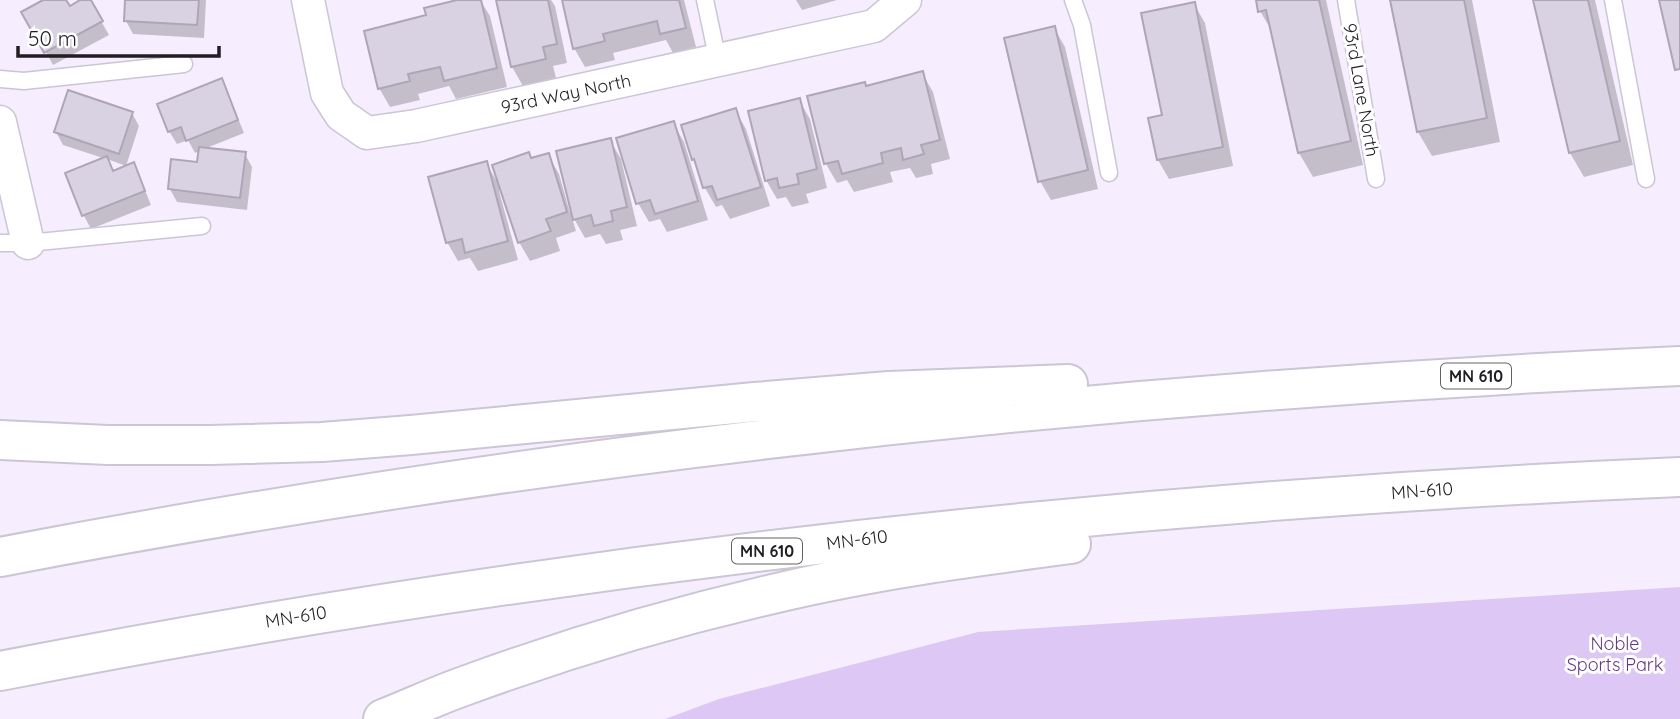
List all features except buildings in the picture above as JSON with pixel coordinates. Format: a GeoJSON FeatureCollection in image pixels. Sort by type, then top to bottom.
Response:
{"type":"FeatureCollection","features":[{"type":"Feature","properties":{"kind":"highway","name":"MN 610"},"geometry":{"type":"LineString","coordinates":[[0,557],[420,486],[801,435],[1273,390],[1540,372],[1680,366]]}},
{"type":"Feature","properties":{"kind":"highway"},"geometry":{"type":"LineString","coordinates":[[0,440],[108,445],[322,442],[889,391],[1057,384],[1273,390]]}},
{"type":"Feature","properties":{"kind":"highway","name":"MN-610"},"geometry":{"type":"LineString","coordinates":[[0,671],[152,641],[323,612],[524,582],[813,545],[1222,505],[1541,483],[1680,477]]}},
{"type":"Feature","properties":{"kind":"highway"},"geometry":{"type":"LineString","coordinates":[[383,719],[465,685],[566,651],[778,593],[956,559],[1541,483]]}},
{"type":"Feature","properties":{"kind":"street","name":"93rd Way North"},"geometry":{"type":"LineString","coordinates":[[308,0],[327,93],[341,115],[368,133],[416,126],[874,26],[905,0]]}},
{"type":"Feature","properties":{"kind":"street"},"geometry":{"type":"LineString","coordinates":[[0,122],[14,243]]}},
{"type":"Feature","properties":{"kind":"lane"},"geometry":{"type":"LineString","coordinates":[[705,0],[718,61]]}},
{"type":"Feature","properties":{"kind":"lane"},"geometry":{"type":"LineString","coordinates":[[1073,0],[1082,25],[1109,173]]}},
{"type":"Feature","properties":{"kind":"lane","name":"93rd Lane North"},"geometry":{"type":"LineString","coordinates":[[1346,0],[1376,180]]}},
{"type":"Feature","properties":{"kind":"lane"},"geometry":{"type":"LineString","coordinates":[[1614,0],[1646,179]]}},
{"type":"Feature","properties":{"kind":"lane"},"geometry":{"type":"LineString","coordinates":[[0,79],[24,81],[184,64]]}},
{"type":"Feature","properties":{"kind":"lane"},"geometry":{"type":"LineString","coordinates":[[14,243],[202,226]]}},
{"type":"Feature","properties":{"kind":"green space","name":"Noble Sports Park"},"geometry":{"type":"Polygon","coordinates":[[[1680,587],[1680,719],[665,719],[719,699],[978,632],[1680,587]]]}}]}
